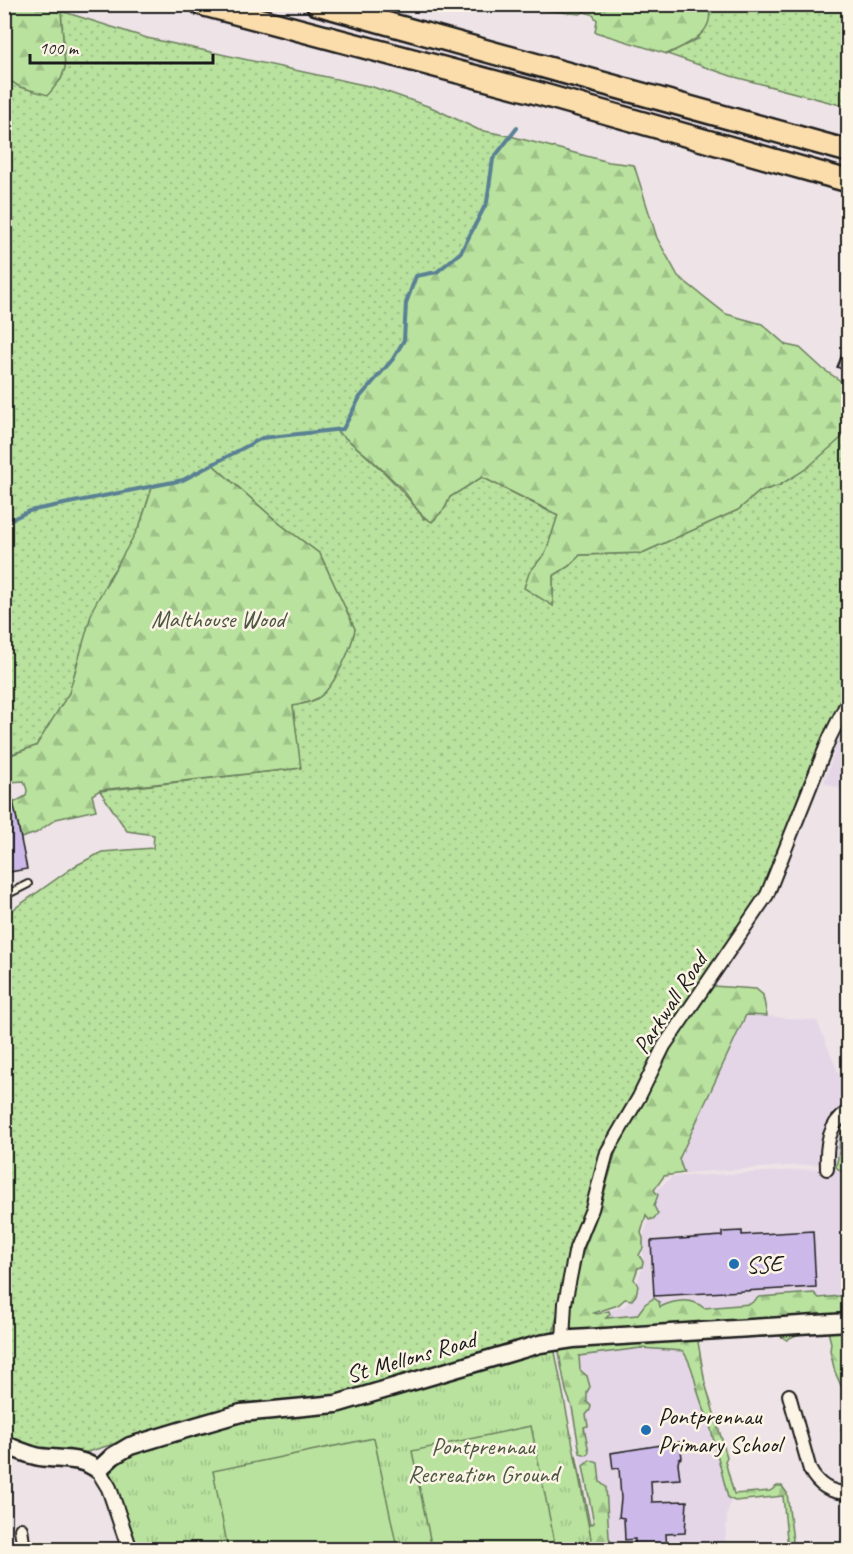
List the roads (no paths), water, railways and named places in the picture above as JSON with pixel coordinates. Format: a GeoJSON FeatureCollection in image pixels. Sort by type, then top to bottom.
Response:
{"type":"FeatureCollection","features":[{"type":"Feature","properties":{"kind":"highway"},"geometry":{"type":"LineString","coordinates":[[201,4],[526,90],[849,181]]}},
{"type":"Feature","properties":{"kind":"highway"},"geometry":{"type":"LineString","coordinates":[[317,4],[849,151]]}},
{"type":"Feature","properties":{"kind":"main road","name":"St Mellons Road"},"geometry":{"type":"LineString","coordinates":[[98,1470],[112,1456],[130,1446],[207,1422],[241,1413],[336,1404],[526,1347],[563,1340],[849,1322]]}},
{"type":"Feature","properties":{"kind":"main road"},"geometry":{"type":"LineString","coordinates":[[4,1444],[39,1456],[74,1459],[92,1465],[98,1470]]}},
{"type":"Feature","properties":{"kind":"street","name":"Parkwall Road"},"geometry":{"type":"LineString","coordinates":[[563,1340],[565,1303],[576,1248],[592,1209],[607,1152],[639,1097],[664,1046],[768,894],[830,736],[849,701]]}},
{"type":"Feature","properties":{"kind":"street"},"geometry":{"type":"LineString","coordinates":[[827,1169],[827,1146],[830,1131],[835,1123],[849,1111]]}},
{"type":"Feature","properties":{"kind":"street"},"geometry":{"type":"LineString","coordinates":[[789,1395],[814,1478],[836,1493],[849,1493]]}},
{"type":"Feature","properties":{"kind":"street"},"geometry":{"type":"LineString","coordinates":[[98,1470],[109,1488],[130,1550]]}},
{"type":"Feature","properties":{"kind":"street"},"geometry":{"type":"LineString","coordinates":[[21,1529],[24,1550]]}},
{"type":"Feature","properties":{"kind":"lane"},"geometry":{"type":"LineString","coordinates":[[4,896],[28,884]]}},
{"type":"Feature","properties":{"kind":"waterway"},"geometry":{"type":"LineString","coordinates":[[4,523],[29,511],[183,480],[262,438],[343,429],[360,397],[393,359],[404,340],[406,303],[416,276],[437,272],[461,252],[487,202],[493,159],[517,128]]}},
{"type":"Feature","properties":{"kind":"place","name":"SSE"},"geometry":{"type":"Point","coordinates":[734,1264]}},
{"type":"Feature","properties":{"kind":"place","name":"Pontprennau Primary School"},"geometry":{"type":"Point","coordinates":[646,1430]}},
{"type":"Feature","properties":{"kind":"park label","name":"Malthouse Wood"},"geometry":{"type":"Point","coordinates":[218,619]}},
{"type":"Feature","properties":{"kind":"park label","name":"Pontprennau Recreation Ground"},"geometry":{"type":"Point","coordinates":[483,1460]}}]}
